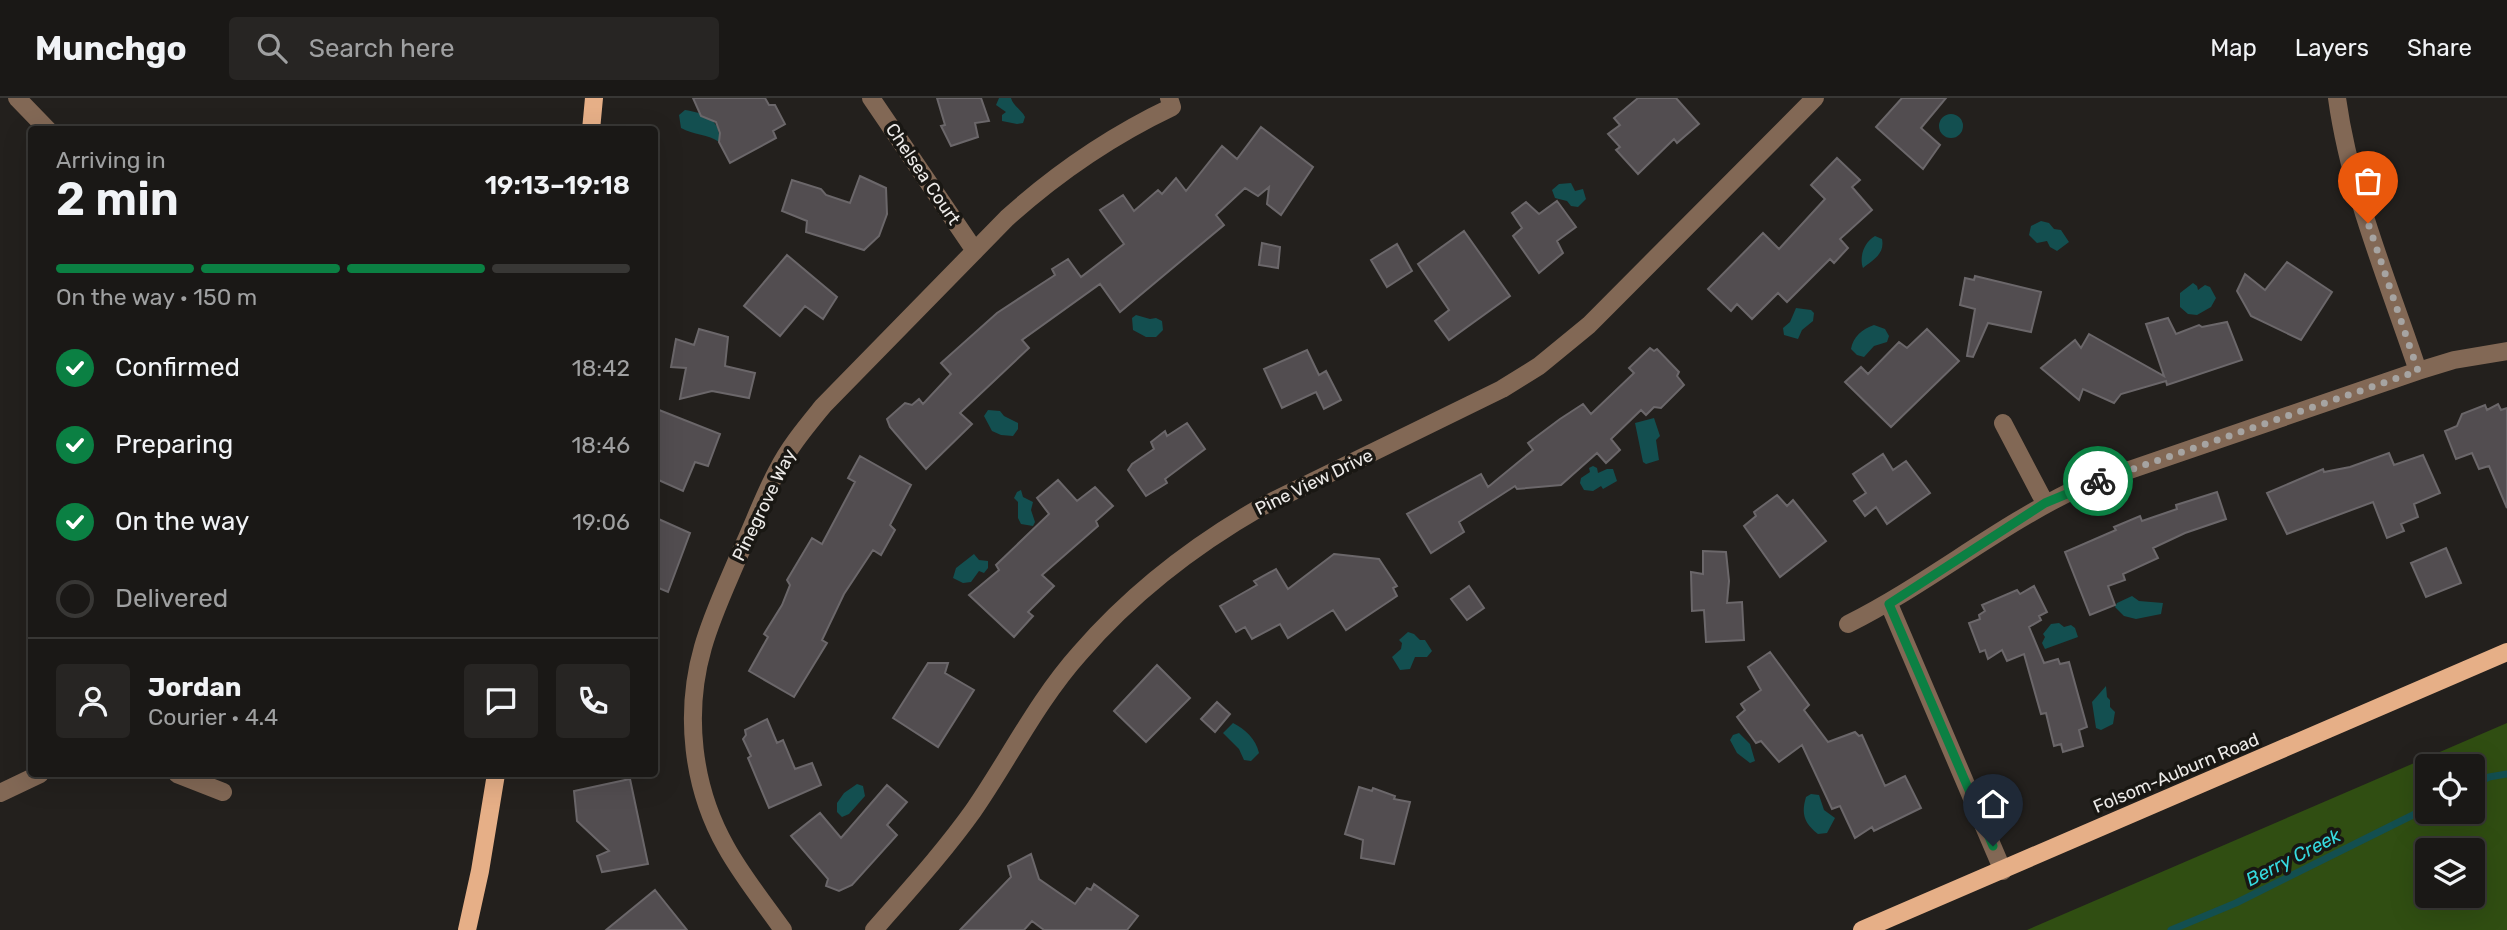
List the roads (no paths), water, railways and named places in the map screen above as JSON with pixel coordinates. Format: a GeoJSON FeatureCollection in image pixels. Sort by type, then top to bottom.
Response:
{"type":"FeatureCollection","features":[{"type":"Feature","properties":{"kind":"main road"},"geometry":{"type":"LineString","coordinates":[[591,126],[594,98]]}},
{"type":"Feature","properties":{"kind":"main road","name":"Folsom-Auburn Road"},"geometry":{"type":"LineString","coordinates":[[1862,930],[2507,652]]}},
{"type":"Feature","properties":{"kind":"main road"},"geometry":{"type":"LineString","coordinates":[[467,930],[496,777]]}},
{"type":"Feature","properties":{"kind":"street"},"geometry":{"type":"LineString","coordinates":[[17,98],[44,126]]}},
{"type":"Feature","properties":{"kind":"street","name":"Chelsea Court"},"geometry":{"type":"LineString","coordinates":[[871,98],[975,251]]}},
{"type":"Feature","properties":{"kind":"street","name":"Pinegrove Way"},"geometry":{"type":"LineString","coordinates":[[783,930],[725,846],[709,812],[695,758],[692,721],[695,683],[702,647],[777,471],[797,437],[823,406],[1037,191],[1085,155],[1172,107],[1169,98]]}},
{"type":"Feature","properties":{"kind":"street","name":"Pine View Drive"},"geometry":{"type":"LineString","coordinates":[[874,930],[938,857],[972,812],[1039,706],[1078,654],[1132,599],[1171,565],[1224,528],[1261,507],[1503,389],[1539,366],[1589,326],[1815,98]]}},
{"type":"Feature","properties":{"kind":"street"},"geometry":{"type":"LineString","coordinates":[[2337,98],[2352,174],[2418,371]]}},
{"type":"Feature","properties":{"kind":"street"},"geometry":{"type":"LineString","coordinates":[[1848,624],[1889,604],[2045,503],[2080,487],[2418,371],[2454,360],[2507,351]]}},
{"type":"Feature","properties":{"kind":"street"},"geometry":{"type":"LineString","coordinates":[[2003,423],[2045,503]]}},
{"type":"Feature","properties":{"kind":"street"},"geometry":{"type":"LineString","coordinates":[[1889,604],[2003,871]]}},
{"type":"Feature","properties":{"kind":"street"},"geometry":{"type":"LineString","coordinates":[[0,793],[34,777]]}},
{"type":"Feature","properties":{"kind":"street"},"geometry":{"type":"LineString","coordinates":[[185,777],[223,792]]}},
{"type":"Feature","properties":{"kind":"water"},"geometry":{"type":"Polygon","coordinates":[[[999,98],[1011,98],[1025,117],[1023,123],[1002,121],[1002,115],[1006,112],[996,105],[999,98]]]}},
{"type":"Feature","properties":{"kind":"water"},"geometry":{"type":"Polygon","coordinates":[[[685,110],[699,113],[715,123],[719,142],[681,128],[679,115],[685,110]]]}},
{"type":"Feature","properties":{"kind":"water"},"geometry":{"type":"Polygon","coordinates":[[[1951,114],[1962,121],[1963,126],[1956,137],[1951,138],[1940,131],[1939,126],[1946,115],[1951,114]]]}},
{"type":"Feature","properties":{"kind":"water"},"geometry":{"type":"Polygon","coordinates":[[[1571,183],[1575,191],[1583,189],[1586,199],[1578,207],[1555,198],[1552,190],[1559,184],[1571,183]]]}},
{"type":"Feature","properties":{"kind":"water"},"geometry":{"type":"Polygon","coordinates":[[[2041,221],[2061,230],[2069,242],[2057,251],[2050,247],[2047,241],[2037,243],[2029,235],[2031,226],[2041,221]]]}},
{"type":"Feature","properties":{"kind":"water"},"geometry":{"type":"Polygon","coordinates":[[[1875,236],[1882,239],[1882,249],[1863,268],[1863,250],[1875,236]]]}},
{"type":"Feature","properties":{"kind":"water"},"geometry":{"type":"Polygon","coordinates":[[[2193,283],[2198,290],[2205,285],[2210,287],[2216,298],[2211,307],[2197,315],[2188,314],[2180,307],[2180,293],[2193,283]]]}},
{"type":"Feature","properties":{"kind":"water"},"geometry":{"type":"Polygon","coordinates":[[[1796,308],[1814,313],[1813,321],[1802,330],[1798,339],[1784,335],[1783,328],[1790,322],[1796,308]]]}},
{"type":"Feature","properties":{"kind":"water"},"geometry":{"type":"Polygon","coordinates":[[[1136,315],[1162,321],[1163,330],[1156,337],[1146,337],[1133,330],[1132,318],[1136,315]]]}},
{"type":"Feature","properties":{"kind":"water"},"geometry":{"type":"Polygon","coordinates":[[[1874,325],[1885,329],[1889,336],[1887,342],[1874,346],[1864,357],[1857,355],[1851,349],[1856,337],[1874,325]]]}},
{"type":"Feature","properties":{"kind":"water"},"geometry":{"type":"Polygon","coordinates":[[[988,410],[1000,411],[1018,423],[1018,429],[1013,436],[992,431],[984,416],[988,410]]]}},
{"type":"Feature","properties":{"kind":"water"},"geometry":{"type":"Polygon","coordinates":[[[1654,418],[1660,436],[1656,440],[1659,460],[1646,464],[1643,462],[1635,423],[1654,418]]]}},
{"type":"Feature","properties":{"kind":"water"},"geometry":{"type":"Polygon","coordinates":[[[1593,466],[1598,473],[1613,469],[1617,481],[1603,489],[1601,486],[1593,491],[1584,490],[1580,483],[1581,478],[1590,472],[1589,468],[1593,466]]]}},
{"type":"Feature","properties":{"kind":"water"},"geometry":{"type":"Polygon","coordinates":[[[1021,490],[1023,497],[1033,502],[1033,526],[1021,524],[1018,518],[1018,502],[1014,498],[1021,490]]]}},
{"type":"Feature","properties":{"kind":"water"},"geometry":{"type":"Polygon","coordinates":[[[974,554],[979,560],[988,561],[988,568],[984,573],[979,571],[971,582],[963,583],[953,578],[956,568],[974,554]]]}},
{"type":"Feature","properties":{"kind":"water"},"geometry":{"type":"Polygon","coordinates":[[[2132,596],[2139,601],[2163,603],[2161,614],[2136,619],[2124,616],[2115,607],[2117,603],[2132,596]]]}},
{"type":"Feature","properties":{"kind":"water"},"geometry":{"type":"Polygon","coordinates":[[[2059,623],[2064,627],[2071,625],[2078,637],[2045,649],[2042,643],[2045,637],[2043,634],[2051,624],[2059,623]]]}},
{"type":"Feature","properties":{"kind":"water"},"geometry":{"type":"Polygon","coordinates":[[[1408,632],[1420,640],[1425,640],[1432,651],[1427,657],[1415,657],[1410,669],[1400,670],[1392,657],[1401,649],[1402,643],[1399,640],[1408,632]]]}},
{"type":"Feature","properties":{"kind":"water"},"geometry":{"type":"Polygon","coordinates":[[[2106,686],[2110,707],[2115,712],[2113,724],[2101,730],[2096,728],[2092,702],[2106,686]]]}},
{"type":"Feature","properties":{"kind":"water"},"geometry":{"type":"Polygon","coordinates":[[[1233,723],[1246,731],[1255,743],[1259,753],[1251,761],[1244,760],[1239,749],[1223,733],[1233,723]]]}},
{"type":"Feature","properties":{"kind":"water"},"geometry":{"type":"Polygon","coordinates":[[[1739,733],[1750,744],[1755,761],[1750,763],[1737,753],[1730,740],[1733,735],[1739,733]]]}},
{"type":"Feature","properties":{"kind":"water"},"geometry":{"type":"Polygon","coordinates":[[[857,784],[863,786],[865,796],[849,814],[842,817],[837,812],[837,803],[844,793],[857,784]]]}},
{"type":"Feature","properties":{"kind":"water"},"geometry":{"type":"Polygon","coordinates":[[[1811,794],[1819,795],[1824,810],[1835,818],[1827,833],[1818,834],[1805,818],[1806,797],[1811,794]]]}},
{"type":"Feature","properties":{"kind":"waterway","name":"Berry Creek"},"geometry":{"type":"LineString","coordinates":[[2485,779],[2507,774]]}},
{"type":"Feature","properties":{"kind":"waterway","name":"Berry Creek"},"geometry":{"type":"LineString","coordinates":[[2171,930],[2236,903],[2415,814]]}}]}
